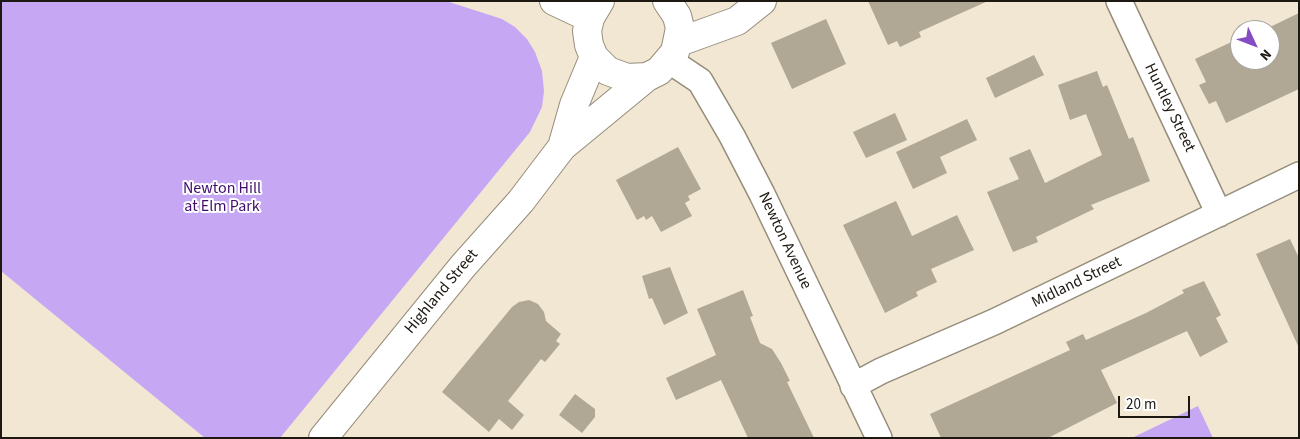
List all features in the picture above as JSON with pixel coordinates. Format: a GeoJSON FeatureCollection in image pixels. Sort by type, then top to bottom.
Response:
{"type":"FeatureCollection","features":[{"type":"Feature","properties":{"kind":"main road"},"geometry":{"type":"LineString","coordinates":[[554,1],[595,9],[587,31],[589,45],[594,57],[608,71],[627,78],[647,77]]}},
{"type":"Feature","properties":{"kind":"main road","name":"Highland Street"},"geometry":{"type":"LineString","coordinates":[[323,438],[462,266],[521,201],[562,147],[647,77],[659,71],[674,51],[737,21],[762,1]]}},
{"type":"Feature","properties":{"kind":"main road"},"geometry":{"type":"LineString","coordinates":[[673,2],[680,28],[674,51]]}},
{"type":"Feature","properties":{"kind":"main road","name":"Highland Street"},"geometry":{"type":"LineString","coordinates":[[562,147],[574,105],[594,57]]}},
{"type":"Feature","properties":{"kind":"street","name":"Huntley Street"},"geometry":{"type":"LineString","coordinates":[[1119,1],[1219,214]]}},
{"type":"Feature","properties":{"kind":"street","name":"Newton Avenue"},"geometry":{"type":"LineString","coordinates":[[674,51],[700,81],[762,194],[879,438]]}},
{"type":"Feature","properties":{"kind":"street","name":"Midland Street"},"geometry":{"type":"LineString","coordinates":[[853,386],[881,371],[994,322],[1299,175]]}},
{"type":"Feature","properties":{"kind":"green space","name":"Newton Hill at Elm Park"},"geometry":{"type":"Polygon","coordinates":[[[1,1],[446,1],[502,19],[515,27],[527,39],[535,52],[542,71],[544,91],[542,107],[530,132],[280,438],[205,438],[1,271],[1,1]]]}},
{"type":"Feature","properties":{"kind":"green space"},"geometry":{"type":"Polygon","coordinates":[[[1198,406],[1213,438],[1132,438],[1138,435],[1198,406]]]}},
{"type":"Feature","properties":{"kind":"building"},"geometry":{"type":"Polygon","coordinates":[[[868,1],[988,1],[919,32],[921,37],[900,47],[897,41],[888,45],[868,1]]]}},
{"type":"Feature","properties":{"kind":"building"},"geometry":{"type":"Polygon","coordinates":[[[1299,13],[1299,89],[1226,123],[1216,101],[1209,104],[1199,85],[1206,82],[1195,59],[1230,43],[1230,70],[1280,70],[1280,22],[1299,13]]]}},
{"type":"Feature","properties":{"kind":"building"},"geometry":{"type":"Polygon","coordinates":[[[826,19],[846,64],[792,89],[771,43],[826,19]]]}},
{"type":"Feature","properties":{"kind":"building"},"geometry":{"type":"Polygon","coordinates":[[[1034,55],[1044,75],[995,98],[986,78],[1034,55]]]}},
{"type":"Feature","properties":{"kind":"building"},"geometry":{"type":"Polygon","coordinates":[[[1097,71],[1103,87],[1107,85],[1129,139],[1133,137],[1150,181],[1091,205],[1094,209],[1036,237],[1038,242],[1013,252],[987,192],[1019,179],[1009,158],[1030,149],[1045,183],[1102,155],[1086,114],[1070,120],[1058,85],[1097,71]]]}},
{"type":"Feature","properties":{"kind":"building"},"geometry":{"type":"Polygon","coordinates":[[[895,113],[907,140],[866,158],[853,132],[895,113]]]}},
{"type":"Feature","properties":{"kind":"building"},"geometry":{"type":"Polygon","coordinates":[[[967,119],[977,140],[940,157],[947,173],[913,189],[896,152],[967,119]]]}},
{"type":"Feature","properties":{"kind":"building"},"geometry":{"type":"Polygon","coordinates":[[[678,147],[701,189],[688,196],[690,200],[685,203],[692,216],[661,232],[652,216],[646,220],[644,216],[637,220],[616,180],[678,147]]]}},
{"type":"Feature","properties":{"kind":"building"},"geometry":{"type":"Polygon","coordinates":[[[896,201],[912,236],[957,215],[974,250],[931,269],[937,282],[916,292],[918,296],[885,313],[843,225],[896,201]]]}},
{"type":"Feature","properties":{"kind":"building"},"geometry":{"type":"Polygon","coordinates":[[[1290,239],[1299,258],[1299,348],[1256,254],[1290,239]]]}},
{"type":"Feature","properties":{"kind":"building"},"geometry":{"type":"Polygon","coordinates":[[[670,267],[688,313],[664,325],[652,298],[649,299],[642,276],[670,267]]]}},
{"type":"Feature","properties":{"kind":"building"},"geometry":{"type":"Polygon","coordinates":[[[1204,281],[1221,315],[1216,318],[1228,342],[1200,357],[1187,331],[1101,370],[1117,403],[1048,438],[941,438],[930,414],[1070,350],[1066,342],[1083,334],[1086,340],[1146,313],[1184,293],[1182,290],[1204,281]]]}},
{"type":"Feature","properties":{"kind":"building"},"geometry":{"type":"Polygon","coordinates":[[[743,290],[753,316],[750,317],[760,343],[772,349],[781,363],[790,381],[787,382],[814,438],[748,438],[721,380],[676,400],[666,378],[716,355],[697,309],[743,290]]]}},
{"type":"Feature","properties":{"kind":"building"},"geometry":{"type":"Polygon","coordinates":[[[529,300],[538,304],[544,312],[546,321],[561,334],[556,341],[560,344],[545,362],[541,359],[508,401],[524,415],[512,430],[499,419],[489,432],[442,392],[512,307],[519,302],[529,300]]]}},
{"type":"Feature","properties":{"kind":"building"},"geometry":{"type":"Polygon","coordinates":[[[575,394],[595,409],[595,417],[582,433],[559,415],[575,394]]]}}]}
